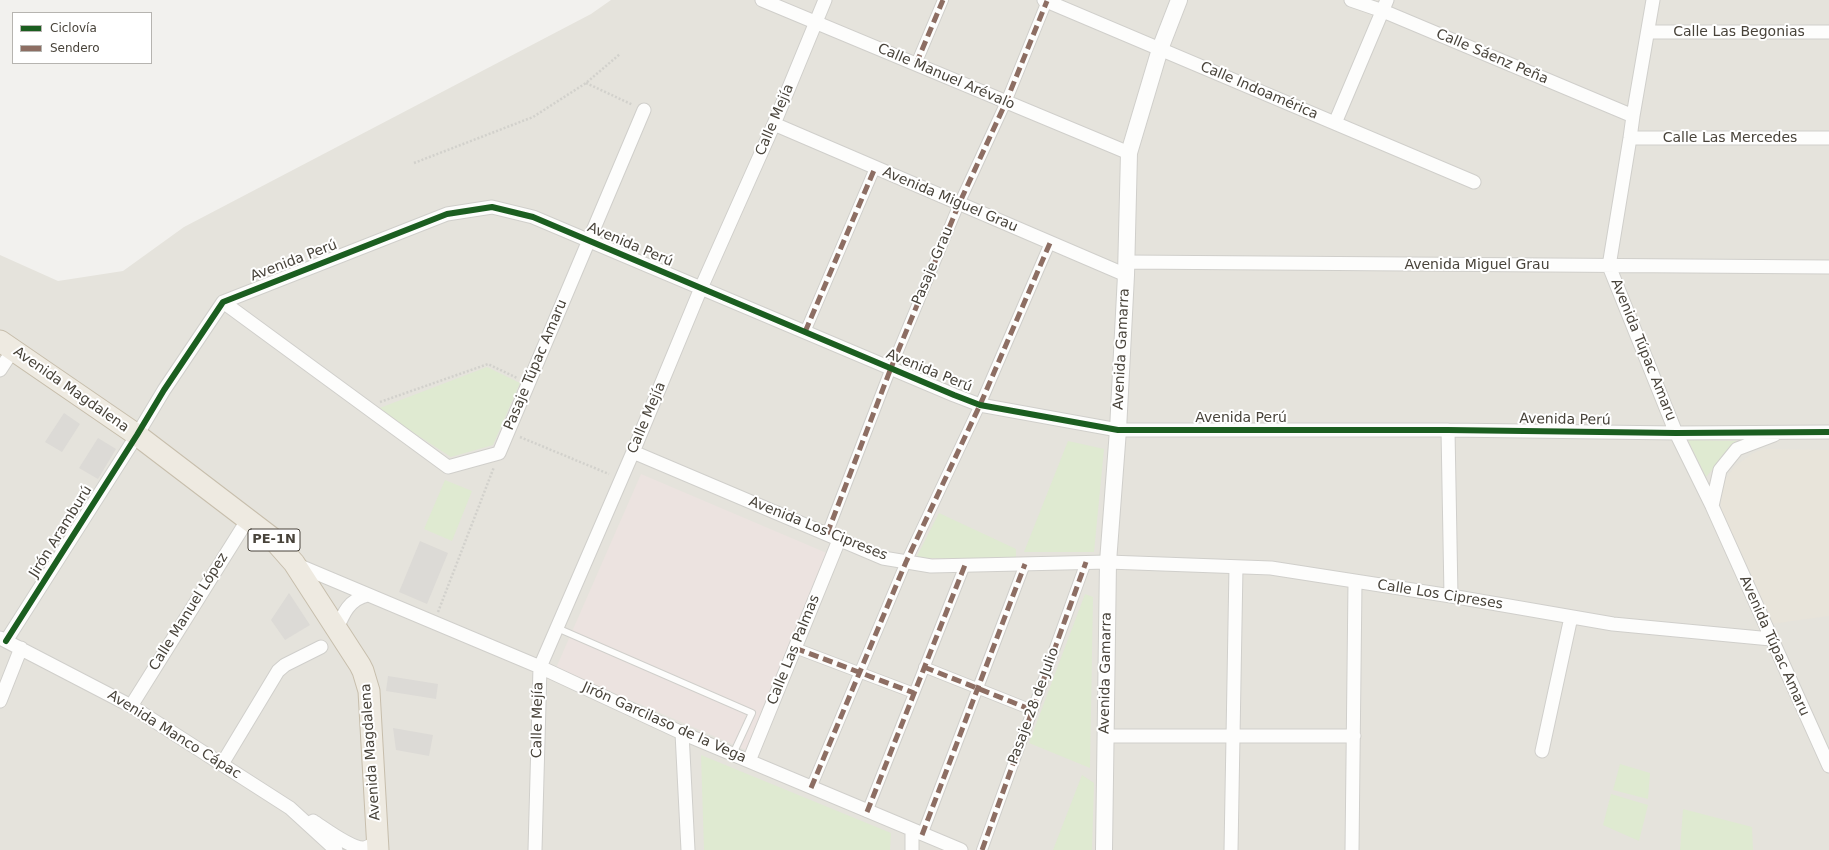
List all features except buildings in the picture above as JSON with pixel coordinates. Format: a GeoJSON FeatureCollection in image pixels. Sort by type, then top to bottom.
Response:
{"type":"FeatureCollection","features":[{"type":"Feature","properties":{"kind":"highway","name":"Avenida Magdalena"},"geometry":{"type":"LineString","coordinates":[[6,345],[137,435],[248,519],[272,538],[294,563],[336,631],[363,671],[368,691],[378,845]]}},
{"type":"Feature","properties":{"kind":"street","name":"Calle Manuel Arévalo"},"geometry":{"type":"LineString","coordinates":[[762,0],[1129,153]]}},
{"type":"Feature","properties":{"kind":"street","name":"Calle Mejía"},"geometry":{"type":"LineString","coordinates":[[535,850],[540,667],[633,452],[701,288],[774,124],[825,0]]}},
{"type":"Feature","properties":{"kind":"street"},"geometry":{"type":"LineString","coordinates":[[916,64],[944,0]]}},
{"type":"Feature","properties":{"kind":"street","name":"Avenida Gamarra"},"geometry":{"type":"LineString","coordinates":[[1104,850],[1108,562],[1118,430],[1126,269],[1129,153],[1160,49],[1179,0]]}},
{"type":"Feature","properties":{"kind":"street","name":"Calle Sáenz Peña"},"geometry":{"type":"LineString","coordinates":[[1351,0],[1385,6],[1633,116]]}},
{"type":"Feature","properties":{"kind":"street","name":"Avenida Túpac Amaru"},"geometry":{"type":"LineString","coordinates":[[1653,0],[1609,266],[1676,433],[1712,506],[1771,639],[1826,752],[1829,766]]}},
{"type":"Feature","properties":{"kind":"street","name":"Calle Indoamérica"},"geometry":{"type":"LineString","coordinates":[[1045,1],[1474,182]]}},
{"type":"Feature","properties":{"kind":"street","name":"Pasaje Grau"},"geometry":{"type":"LineString","coordinates":[[827,534],[891,368],[959,204],[1006,102],[1045,1]]}},
{"type":"Feature","properties":{"kind":"street"},"geometry":{"type":"LineString","coordinates":[[1335,123],[1385,6]]}},
{"type":"Feature","properties":{"kind":"street","name":"Calle Las Begonias"},"geometry":{"type":"LineString","coordinates":[[1648,32],[1829,32]]}},
{"type":"Feature","properties":{"kind":"street","name":"Pasaje Túpac Amaru"},"geometry":{"type":"LineString","coordinates":[[499,454],[644,110]]}},
{"type":"Feature","properties":{"kind":"street","name":"Avenida Miguel Grau"},"geometry":{"type":"LineString","coordinates":[[774,124],[1050,243],[1126,269],[1609,266],[1829,267]]}},
{"type":"Feature","properties":{"kind":"street","name":"Calle Las Mercedes"},"geometry":{"type":"LineString","coordinates":[[1630,138],[1829,138]]}},
{"type":"Feature","properties":{"kind":"street"},"geometry":{"type":"LineString","coordinates":[[805,332],[875,168]]}},
{"type":"Feature","properties":{"kind":"street","name":"Avenida Perú"},"geometry":{"type":"LineString","coordinates":[[223,302],[447,214],[492,207],[533,217],[980,405],[1118,430],[1448,430],[1676,433],[1829,432]]}},
{"type":"Feature","properties":{"kind":"street"},"geometry":{"type":"LineString","coordinates":[[811,788],[906,562],[980,405],[1050,243]]}},
{"type":"Feature","properties":{"kind":"street"},"geometry":{"type":"LineString","coordinates":[[137,435],[164,390],[223,302],[448,466],[499,454]]}},
{"type":"Feature","properties":{"kind":"street"},"geometry":{"type":"LineString","coordinates":[[0,370],[6,345]]}},
{"type":"Feature","properties":{"kind":"street"},"geometry":{"type":"LineString","coordinates":[[1448,430],[1451,596]]}},
{"type":"Feature","properties":{"kind":"street"},"geometry":{"type":"LineString","coordinates":[[1712,506],[1720,470],[1737,449],[1782,432]]}},
{"type":"Feature","properties":{"kind":"street","name":"Jirón Aramburú"},"geometry":{"type":"LineString","coordinates":[[3,640],[137,435]]}},
{"type":"Feature","properties":{"kind":"street","name":"Avenida Los Cipreses"},"geometry":{"type":"LineString","coordinates":[[633,452],[883,558],[931,566],[1108,562]]}},
{"type":"Feature","properties":{"kind":"street","name":"Calle Manuel López"},"geometry":{"type":"LineString","coordinates":[[131,706],[248,519]]}},
{"type":"Feature","properties":{"kind":"street","name":"Calle Las Palmas"},"geometry":{"type":"LineString","coordinates":[[749,761],[839,540]]}},
{"type":"Feature","properties":{"kind":"street","name":"Pasaje 28 de Julio"},"geometry":{"type":"LineString","coordinates":[[982,850],[1086,562]]}},
{"type":"Feature","properties":{"kind":"street","name":"Calle Los Cipreses"},"geometry":{"type":"LineString","coordinates":[[1108,562],[1271,568],[1451,596],[1613,624],[1771,639]]}},
{"type":"Feature","properties":{"kind":"street","name":"Jirón Garcilaso de la Vega"},"geometry":{"type":"LineString","coordinates":[[294,563],[540,667],[682,733],[866,812],[961,850]]}},
{"type":"Feature","properties":{"kind":"street"},"geometry":{"type":"LineString","coordinates":[[912,850],[917,832],[978,689],[1025,564]]}},
{"type":"Feature","properties":{"kind":"street"},"geometry":{"type":"LineString","coordinates":[[866,812],[965,565]]}},
{"type":"Feature","properties":{"kind":"street"},"geometry":{"type":"LineString","coordinates":[[1231,850],[1236,567]]}},
{"type":"Feature","properties":{"kind":"street"},"geometry":{"type":"LineString","coordinates":[[1352,850],[1355,582]]}},
{"type":"Feature","properties":{"kind":"street"},"geometry":{"type":"LineString","coordinates":[[336,631],[350,605],[355,600],[368,594]]}},
{"type":"Feature","properties":{"kind":"street"},"geometry":{"type":"LineString","coordinates":[[1542,751],[1571,617]]}},
{"type":"Feature","properties":{"kind":"street","name":"Avenida Manco Cápac"},"geometry":{"type":"LineString","coordinates":[[3,640],[131,706],[290,808],[336,850]]}},
{"type":"Feature","properties":{"kind":"street"},"geometry":{"type":"LineString","coordinates":[[222,764],[278,671],[285,665],[321,647]]}},
{"type":"Feature","properties":{"kind":"street"},"geometry":{"type":"LineString","coordinates":[[0,701],[21,648]]}},
{"type":"Feature","properties":{"kind":"street"},"geometry":{"type":"LineString","coordinates":[[795,648],[914,693]]}},
{"type":"Feature","properties":{"kind":"street"},"geometry":{"type":"LineString","coordinates":[[924,667],[1032,710]]}},
{"type":"Feature","properties":{"kind":"street"},"geometry":{"type":"LineString","coordinates":[[682,733],[688,850]]}},
{"type":"Feature","properties":{"kind":"street"},"geometry":{"type":"LineString","coordinates":[[1106,736],[1354,736]]}},
{"type":"Feature","properties":{"kind":"street"},"geometry":{"type":"LineString","coordinates":[[290,808],[353,845],[363,848],[378,845]]}},
{"type":"Feature","properties":{"kind":"lane"},"geometry":{"type":"LineString","coordinates":[[557,628],[752,713],[733,754]]}},
{"type":"Feature","properties":{"kind":"path"},"geometry":{"type":"LineString","coordinates":[[414,163],[533,117],[586,83],[620,54]]}},
{"type":"Feature","properties":{"kind":"path"},"geometry":{"type":"LineString","coordinates":[[586,83],[644,110]]}},
{"type":"Feature","properties":{"kind":"path"},"geometry":{"type":"LineString","coordinates":[[367,407],[488,364],[529,383]]}},
{"type":"Feature","properties":{"kind":"path"},"geometry":{"type":"LineString","coordinates":[[508,432],[621,480]]}},
{"type":"Feature","properties":{"kind":"path"},"geometry":{"type":"LineString","coordinates":[[434,622],[499,454]]}},
{"type":"Feature","properties":{"kind":"shaded area"},"geometry":{"type":"Polygon","coordinates":[[[611,0],[1829,0],[1829,850],[0,850],[0,255],[58,281],[123,271],[184,227],[591,14],[611,0]]]}},
{"type":"Feature","properties":{"kind":"shaded area"},"geometry":{"type":"Polygon","coordinates":[[[1764,449],[1829,450],[1829,616],[1771,624],[1722,512],[1720,498],[1725,479],[1735,466],[1753,453],[1764,449]]]}},
{"type":"Feature","properties":{"kind":"shaded area"},"geometry":{"type":"Polygon","coordinates":[[[641,474],[829,554],[746,750],[556,668],[641,474]]]}},
{"type":"Feature","properties":{"kind":"green space"},"geometry":{"type":"Polygon","coordinates":[[[487,367],[520,383],[493,445],[451,457],[377,409],[487,367]]]}},
{"type":"Feature","properties":{"kind":"green space"},"geometry":{"type":"Polygon","coordinates":[[[1688,440],[1737,441],[1706,477],[1688,440]]]}},
{"type":"Feature","properties":{"kind":"green space"},"geometry":{"type":"Polygon","coordinates":[[[1068,441],[1104,449],[1094,552],[1024,552],[1068,441]]]}},
{"type":"Feature","properties":{"kind":"green space"},"geometry":{"type":"Polygon","coordinates":[[[445,480],[472,491],[452,541],[424,529],[445,480]]]}},
{"type":"Feature","properties":{"kind":"green space"},"geometry":{"type":"Polygon","coordinates":[[[939,513],[1016,549],[1016,559],[916,558],[939,513]]]}},
{"type":"Feature","properties":{"kind":"green space"},"geometry":{"type":"Polygon","coordinates":[[[1085,594],[1093,597],[1090,768],[1029,743],[1085,594]]]}},
{"type":"Feature","properties":{"kind":"green space"},"geometry":{"type":"Polygon","coordinates":[[[701,755],[891,833],[890,850],[704,850],[701,755]]]}},
{"type":"Feature","properties":{"kind":"green space"},"geometry":{"type":"Polygon","coordinates":[[[1620,764],[1650,773],[1648,799],[1613,790],[1620,764]]]}},
{"type":"Feature","properties":{"kind":"green space"},"geometry":{"type":"Polygon","coordinates":[[[1082,775],[1094,783],[1092,850],[1053,850],[1082,775]]]}},
{"type":"Feature","properties":{"kind":"green space"},"geometry":{"type":"Polygon","coordinates":[[[1611,794],[1648,805],[1639,841],[1603,825],[1611,794]]]}},
{"type":"Feature","properties":{"kind":"green space"},"geometry":{"type":"Polygon","coordinates":[[[1683,809],[1752,827],[1753,850],[1680,850],[1683,809]]]}},
{"type":"Feature","properties":{"kind":"marked path"},"geometry":{"type":"LineString","coordinates":[[916,64],[943,0]]}},
{"type":"Feature","properties":{"kind":"marked path"},"geometry":{"type":"LineString","coordinates":[[827,534],[891,368],[959,204],[1006,102],[1047,1]]}},
{"type":"Feature","properties":{"kind":"marked path"},"geometry":{"type":"LineString","coordinates":[[805,332],[875,168]]}},
{"type":"Feature","properties":{"kind":"marked path"},"geometry":{"type":"LineString","coordinates":[[811,788],[906,562],[980,405],[1050,243]]}},
{"type":"Feature","properties":{"kind":"marked path"},"geometry":{"type":"LineString","coordinates":[[982,850],[1086,562]]}},
{"type":"Feature","properties":{"kind":"marked path"},"geometry":{"type":"LineString","coordinates":[[922,835],[1025,564]]}},
{"type":"Feature","properties":{"kind":"marked path"},"geometry":{"type":"LineString","coordinates":[[867,812],[965,565]]}},
{"type":"Feature","properties":{"kind":"marked path"},"geometry":{"type":"LineString","coordinates":[[795,648],[914,693]]}},
{"type":"Feature","properties":{"kind":"marked path"},"geometry":{"type":"LineString","coordinates":[[924,667],[1032,710]]}},
{"type":"Feature","properties":{"kind":"cycle path"},"geometry":{"type":"LineString","coordinates":[[6,641],[164,390],[223,302],[447,214],[492,207],[533,217],[980,405],[1118,430],[1448,430],[1676,433],[1829,432]]}}]}
